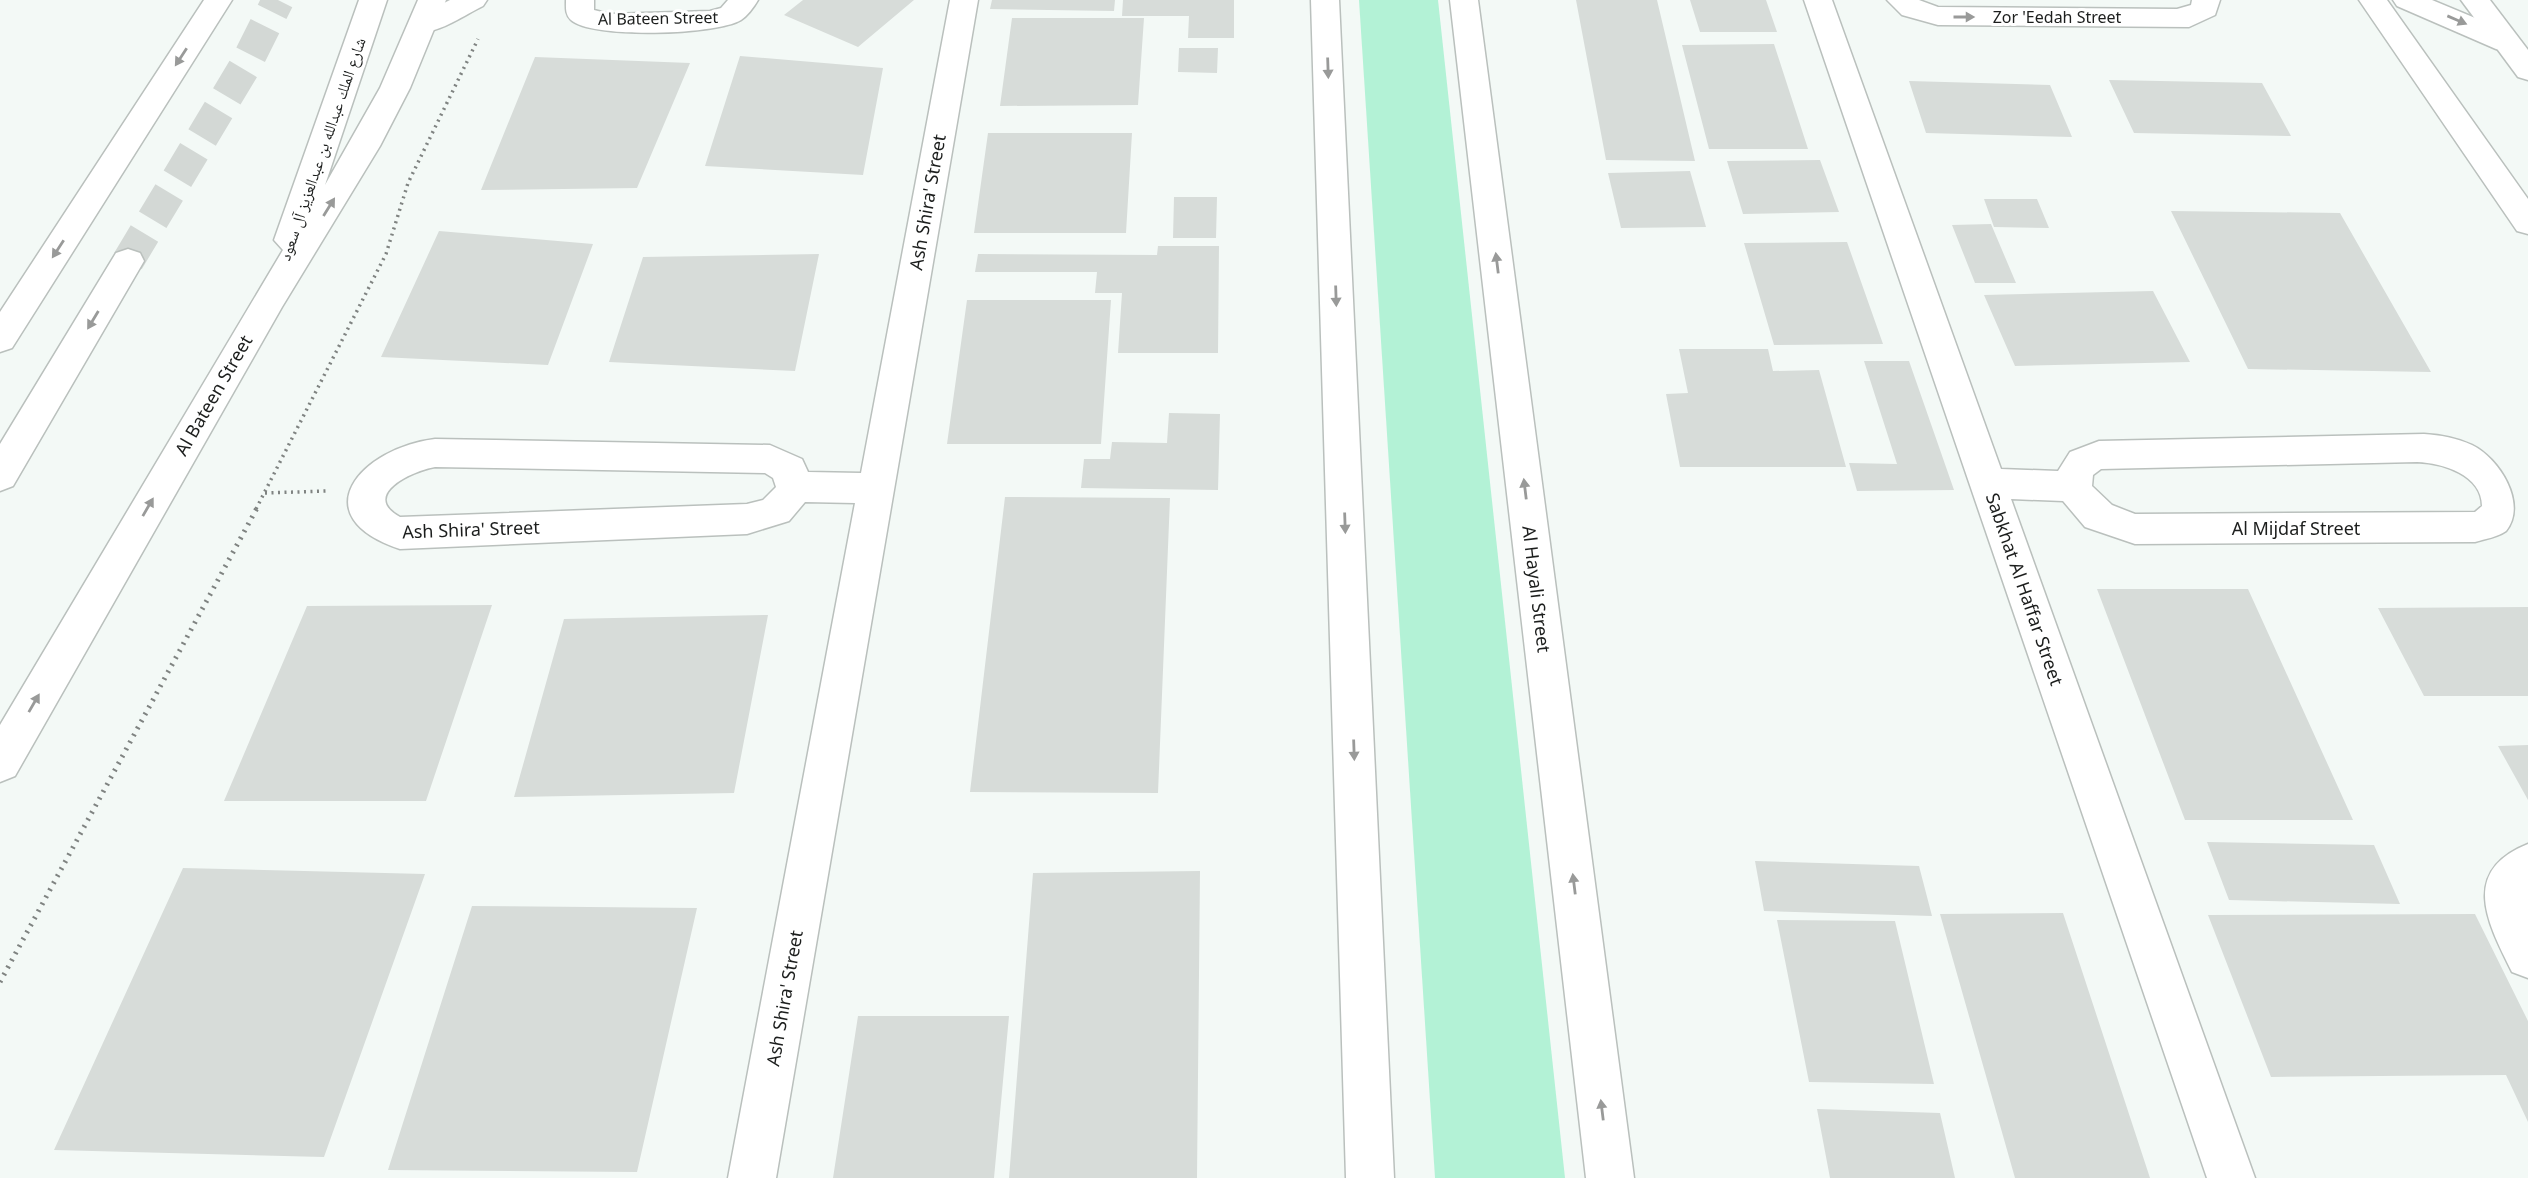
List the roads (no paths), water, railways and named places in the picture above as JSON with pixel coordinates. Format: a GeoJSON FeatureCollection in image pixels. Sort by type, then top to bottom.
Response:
{"type":"FeatureCollection","features":[{"type":"Feature","properties":{"kind":"main road"},"geometry":{"type":"LineString","coordinates":[[0,339],[218,0]]}},
{"type":"Feature","properties":{"kind":"main road","name":"شارع الملك عبدالله بن عبدالعزيز آل سعود"},"geometry":{"type":"LineString","coordinates":[[270,298],[373,0]]}},
{"type":"Feature","properties":{"kind":"main road","name":"Al Bateen Street"},"geometry":{"type":"LineString","coordinates":[[0,762],[270,298],[365,146],[427,12],[473,0]]}},
{"type":"Feature","properties":{"kind":"main road","name":"Al Bateen Street"},"geometry":{"type":"LineString","coordinates":[[580,0],[580,13],[587,18],[610,23],[712,20],[731,14],[744,0]]}},
{"type":"Feature","properties":{"kind":"main road","name":"Ash Shira' Street"},"geometry":{"type":"LineString","coordinates":[[752,1178],[964,0]]}},
{"type":"Feature","properties":{"kind":"main road"},"geometry":{"type":"LineString","coordinates":[[1325,0],[1370,1178]]}},
{"type":"Feature","properties":{"kind":"main road","name":"Al Hayali Street"},"geometry":{"type":"LineString","coordinates":[[1464,0],[1610,1178]]}},
{"type":"Feature","properties":{"kind":"main road","name":"Sabkhat Al Haffar Street"},"geometry":{"type":"LineString","coordinates":[[1818,0],[2231,1178]]}},
{"type":"Feature","properties":{"kind":"main road","name":"Zor 'Eedah Street"},"geometry":{"type":"LineString","coordinates":[[1901,0],[1912,9],[1938,16],[2177,18],[2199,15],[2205,9],[2206,0]]}},
{"type":"Feature","properties":{"kind":"main road"},"geometry":{"type":"LineString","coordinates":[[2373,0],[2528,223]]}},
{"type":"Feature","properties":{"kind":"main road"},"geometry":{"type":"LineString","coordinates":[[2407,0],[2506,42]]}},
{"type":"Feature","properties":{"kind":"main road"},"geometry":{"type":"LineString","coordinates":[[2475,0],[2528,70]]}},
{"type":"Feature","properties":{"kind":"main road"},"geometry":{"type":"LineString","coordinates":[[0,476],[128,261]]}},
{"type":"Feature","properties":{"kind":"main road","name":"Al Mijdaf Street"},"geometry":{"type":"LineString","coordinates":[[2425,448],[2457,454],[2512,486],[2503,498],[2503,509],[2498,518],[2475,527],[2148,529],[2119,526],[2103,520],[2085,505],[2074,487],[2073,476],[2086,458],[2099,455],[2425,448]]}},
{"type":"Feature","properties":{"kind":"main road","name":"Ash Shira' Street"},"geometry":{"type":"LineString","coordinates":[[435,453],[770,459],[789,469],[794,487],[783,507],[759,518],[400,533],[386,530],[368,514],[370,490],[390,468],[420,454],[435,453]]}},
{"type":"Feature","properties":{"kind":"main road"},"geometry":{"type":"LineString","coordinates":[[1987,483],[2074,487]]}},
{"type":"Feature","properties":{"kind":"main road"},"geometry":{"type":"LineString","coordinates":[[794,487],[876,488]]}},
{"type":"Feature","properties":{"kind":"main road"},"geometry":{"type":"LineString","coordinates":[[2528,865],[2509,879],[2505,895],[2508,915],[2528,956]]}},
{"type":"Feature","properties":{"kind":"tunnel"},"geometry":{"type":"LineString","coordinates":[[128,261],[245,66],[278,0]]}}]}
